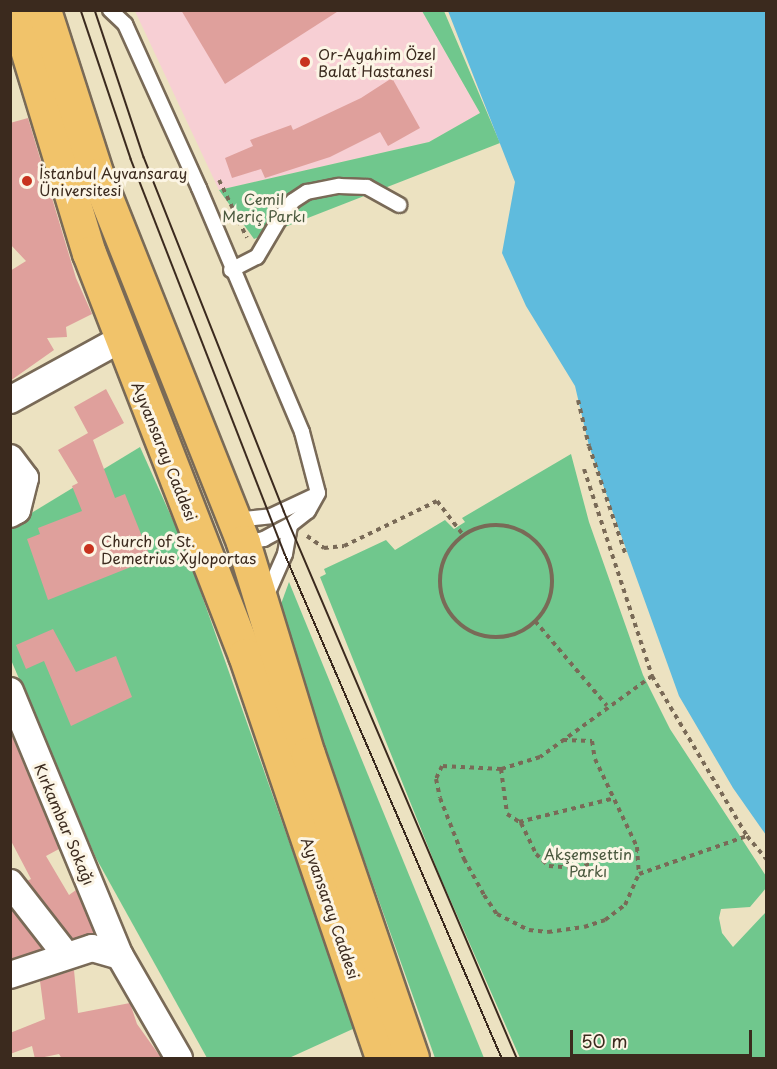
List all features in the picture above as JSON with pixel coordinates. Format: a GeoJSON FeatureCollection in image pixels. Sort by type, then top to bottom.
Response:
{"type":"FeatureCollection","features":[{"type":"Feature","properties":{"kind":"main road","name":"Ayvansaray Caddesi"},"geometry":{"type":"LineString","coordinates":[[15,10],[78,218],[121,339],[245,656],[382,1059]]}},
{"type":"Feature","properties":{"kind":"main road","name":"Ayvansaray Caddesi"},"geometry":{"type":"LineString","coordinates":[[44,10],[101,184],[239,531],[308,754],[412,1059]]}},
{"type":"Feature","properties":{"kind":"main road"},"geometry":{"type":"LineString","coordinates":[[182,496],[212,525],[239,531]]}},
{"type":"Feature","properties":{"kind":"street"},"geometry":{"type":"LineString","coordinates":[[10,400],[121,339]]}},
{"type":"Feature","properties":{"kind":"street"},"geometry":{"type":"LineString","coordinates":[[10,458],[25,478],[17,510],[10,514]]}},
{"type":"Feature","properties":{"kind":"street","name":"Kırkambar Sokağı"},"geometry":{"type":"LineString","coordinates":[[10,691],[120,956],[179,1059]]}},
{"type":"Feature","properties":{"kind":"street"},"geometry":{"type":"LineString","coordinates":[[10,883],[66,955]]}},
{"type":"Feature","properties":{"kind":"street"},"geometry":{"type":"LineString","coordinates":[[10,975],[92,948],[120,956]]}},
{"type":"Feature","properties":{"kind":"lane"},"geometry":{"type":"LineString","coordinates":[[110,10],[125,24],[146,66],[302,432],[318,493],[308,512],[290,525],[258,541],[239,531]]}},
{"type":"Feature","properties":{"kind":"lane"},"geometry":{"type":"LineString","coordinates":[[231,270],[256,257],[293,201],[307,192],[339,186],[367,187],[399,205]]}},
{"type":"Feature","properties":{"kind":"lane"},"geometry":{"type":"LineString","coordinates":[[239,531],[318,493]]}},
{"type":"Feature","properties":{"kind":"lane"},"geometry":{"type":"LineString","coordinates":[[263,604],[285,554],[290,525]]}},
{"type":"Feature","properties":{"kind":"path"},"geometry":{"type":"LineString","coordinates":[[217,177],[256,257]]}},
{"type":"Feature","properties":{"kind":"path"},"geometry":{"type":"LineString","coordinates":[[578,400],[589,446],[626,556]]}},
{"type":"Feature","properties":{"kind":"path"},"geometry":{"type":"LineString","coordinates":[[584,469],[652,676],[747,836],[766,859]]}},
{"type":"Feature","properties":{"kind":"path"},"geometry":{"type":"LineString","coordinates":[[290,525],[324,548],[334,548],[438,501],[464,536]]}},
{"type":"Feature","properties":{"kind":"path"},"geometry":{"type":"LineString","coordinates":[[495,525],[512,528],[540,546],[548,560],[551,593],[535,621],[519,632],[500,637],[482,635],[452,616],[440,582],[443,564],[464,536],[495,525]]}},
{"type":"Feature","properties":{"kind":"path"},"geometry":{"type":"LineString","coordinates":[[535,621],[607,706]]}},
{"type":"Feature","properties":{"kind":"path"},"geometry":{"type":"LineString","coordinates":[[562,740],[592,741],[595,759],[638,851],[639,874],[625,905],[605,920],[584,927],[548,932],[529,930],[497,914],[459,849],[436,779],[442,766],[449,764],[501,769],[540,757],[562,740],[607,706],[652,676]]}},
{"type":"Feature","properties":{"kind":"path"},"geometry":{"type":"LineString","coordinates":[[501,769],[507,814],[519,822],[536,854],[549,866],[561,869],[594,865],[638,851]]}},
{"type":"Feature","properties":{"kind":"path"},"geometry":{"type":"LineString","coordinates":[[519,822],[615,798]]}},
{"type":"Feature","properties":{"kind":"path"},"geometry":{"type":"LineString","coordinates":[[639,874],[747,836]]}},
{"type":"Feature","properties":{"kind":"shaded area","name":"Or-Ayahim Özel Balat Hastanesi"},"geometry":{"type":"Polygon","coordinates":[[[135,11],[422,11],[480,113],[429,142],[219,190],[135,11]]]}},
{"type":"Feature","properties":{"kind":"green space","name":"Cemil Meriç Parkı"},"geometry":{"type":"Polygon","coordinates":[[[422,11],[444,11],[500,143],[254,239],[219,190],[429,142],[480,113],[422,11]]]}},
{"type":"Feature","properties":{"kind":"green space"},"geometry":{"type":"Polygon","coordinates":[[[140,447],[184,545],[355,1028],[289,1058],[207,1058],[96,858],[11,660],[10,526],[140,447]]]}},
{"type":"Feature","properties":{"kind":"green space","name":"Akşemsettin Parkı"},"geometry":{"type":"Polygon","coordinates":[[[571,454],[589,522],[643,675],[670,729],[766,876],[766,888],[750,907],[721,909],[719,918],[722,933],[733,947],[766,912],[766,1058],[520,1058],[439,874],[320,577],[326,574],[324,569],[386,540],[395,550],[445,520],[454,529],[465,522],[462,518],[571,454]]]}},
{"type":"Feature","properties":{"kind":"green space"},"geometry":{"type":"Polygon","coordinates":[[[289,582],[484,1058],[435,1058],[277,615],[289,582]]]}},
{"type":"Feature","properties":{"kind":"water"},"geometry":{"type":"Polygon","coordinates":[[[448,11],[766,11],[766,835],[733,788],[679,696],[589,446],[575,386],[526,306],[502,253],[515,182],[448,11]]]}},
{"type":"Feature","properties":{"kind":"building"},"geometry":{"type":"Polygon","coordinates":[[[181,10],[340,10],[225,84],[181,10]]]}},
{"type":"Feature","properties":{"kind":"building"},"geometry":{"type":"Polygon","coordinates":[[[392,78],[420,128],[388,146],[380,132],[330,157],[265,178],[261,169],[232,178],[225,158],[253,146],[250,140],[291,125],[293,130],[361,98],[392,78]]]}},
{"type":"Feature","properties":{"kind":"building"},"geometry":{"type":"Polygon","coordinates":[[[28,118],[76,278],[92,314],[66,327],[67,337],[47,338],[54,350],[10,381],[10,271],[26,261],[10,244],[10,123],[28,118]]]}},
{"type":"Feature","properties":{"kind":"building","name":"Church of St. Demetrius Xyloportas"},"geometry":{"type":"Polygon","coordinates":[[[106,389],[124,423],[93,440],[115,498],[125,494],[151,559],[48,600],[27,539],[40,534],[38,528],[82,511],[72,486],[78,483],[58,450],[88,433],[74,407],[106,389]]]}},
{"type":"Feature","properties":{"kind":"building"},"geometry":{"type":"Polygon","coordinates":[[[53,629],[76,672],[116,656],[132,697],[71,726],[44,661],[26,669],[16,645],[53,629]]]}},
{"type":"Feature","properties":{"kind":"building"},"geometry":{"type":"Polygon","coordinates":[[[10,731],[59,849],[46,856],[69,895],[76,890],[94,932],[91,934],[72,939],[27,881],[31,879],[10,839],[10,731]]]}},
{"type":"Feature","properties":{"kind":"building"},"geometry":{"type":"Polygon","coordinates":[[[10,908],[42,949],[10,959],[10,908]]]}},
{"type":"Feature","properties":{"kind":"building"},"geometry":{"type":"Polygon","coordinates":[[[74,970],[78,1013],[130,1003],[137,1024],[162,1059],[62,1059],[59,1054],[35,1059],[32,1046],[10,1054],[10,1033],[45,1019],[40,981],[74,970]]]}},
{"type":"Feature","properties":{"kind":"tram line"},"geometry":{"type":"LineString","coordinates":[[81,10],[131,159],[285,554],[502,1058]]}},
{"type":"Feature","properties":{"kind":"tram line"},"geometry":{"type":"LineString","coordinates":[[95,10],[144,157],[284,511],[517,1058]]}},
{"type":"Feature","properties":{"kind":"place","name":"Or-Ayahim Özel Balat Hastanesi"},"geometry":{"type":"Point","coordinates":[305,62]}},
{"type":"Feature","properties":{"kind":"place","name":"İstanbul Ayvansaray Üniversitesi"},"geometry":{"type":"Point","coordinates":[27,181]}},
{"type":"Feature","properties":{"kind":"place","name":"Church of St. Demetrius Xyloportas"},"geometry":{"type":"Point","coordinates":[89,549]}}]}
